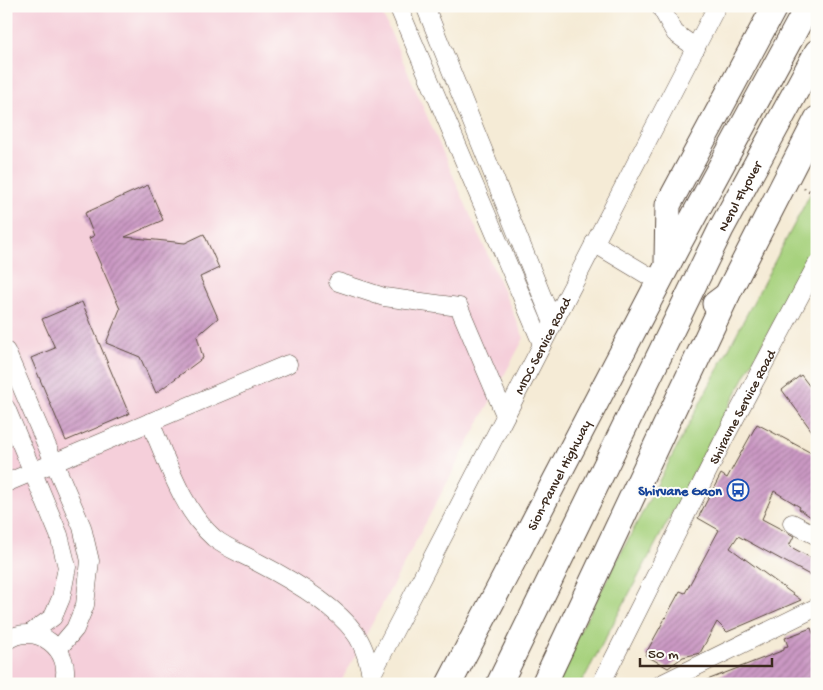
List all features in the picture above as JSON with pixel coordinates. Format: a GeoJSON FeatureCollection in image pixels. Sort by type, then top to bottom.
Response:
{"type":"FeatureCollection","features":[{"type":"Feature","properties":{"kind":"highway"},"geometry":{"type":"LineString","coordinates":[[663,274],[668,205],[775,6]]}},
{"type":"Feature","properties":{"kind":"highway","name":"Nerul Flyover"},"geometry":{"type":"LineString","coordinates":[[663,274],[808,6]]}},
{"type":"Feature","properties":{"kind":"highway","name":"Nerul Flyover"},"geometry":{"type":"LineString","coordinates":[[666,343],[721,229],[817,52]]}},
{"type":"Feature","properties":{"kind":"highway"},"geometry":{"type":"LineString","coordinates":[[544,684],[727,295],[817,119]]}},
{"type":"Feature","properties":{"kind":"highway","name":"Sion-Panvel Highway"},"geometry":{"type":"LineString","coordinates":[[449,684],[663,274]]}},
{"type":"Feature","properties":{"kind":"highway"},"geometry":{"type":"LineString","coordinates":[[499,684],[666,343],[727,295]]}},
{"type":"Feature","properties":{"kind":"street"},"geometry":{"type":"LineString","coordinates":[[398,6],[542,344]]}},
{"type":"Feature","properties":{"kind":"street"},"geometry":{"type":"LineString","coordinates":[[425,6],[553,323]]}},
{"type":"Feature","properties":{"kind":"street"},"geometry":{"type":"LineString","coordinates":[[660,6],[675,33],[696,48]]}},
{"type":"Feature","properties":{"kind":"street","name":"MIDC Service Road"},"geometry":{"type":"LineString","coordinates":[[369,679],[717,6]]}},
{"type":"Feature","properties":{"kind":"street"},"geometry":{"type":"LineString","coordinates":[[594,243],[663,274]]}},
{"type":"Feature","properties":{"kind":"street","name":"Shiravne Service Road"},"geometry":{"type":"LineString","coordinates":[[601,684],[724,439],[817,264]]}},
{"type":"Feature","properties":{"kind":"street"},"geometry":{"type":"LineString","coordinates":[[338,282],[384,297],[459,307],[505,416]]}},
{"type":"Feature","properties":{"kind":"street"},"geometry":{"type":"LineString","coordinates":[[6,351],[56,462],[82,527],[90,561],[85,604],[75,629],[58,649]]}},
{"type":"Feature","properties":{"kind":"street"},"geometry":{"type":"LineString","coordinates":[[6,482],[288,364]]}},
{"type":"Feature","properties":{"kind":"street"},"geometry":{"type":"LineString","coordinates":[[6,408],[59,535],[67,567],[61,598],[53,617],[31,633]]}},
{"type":"Feature","properties":{"kind":"street"},"geometry":{"type":"LineString","coordinates":[[150,422],[180,489],[199,523],[215,539],[292,580],[332,611],[354,632],[366,652],[369,679]]}},
{"type":"Feature","properties":{"kind":"street"},"geometry":{"type":"LineString","coordinates":[[792,523],[817,536]]}},
{"type":"Feature","properties":{"kind":"street"},"geometry":{"type":"LineString","coordinates":[[661,684],[817,607]]}},
{"type":"Feature","properties":{"kind":"street"},"geometry":{"type":"LineString","coordinates":[[6,641],[21,634],[31,633],[51,641],[58,649],[66,669],[63,684]]}},
{"type":"Feature","properties":{"kind":"shaded area"},"geometry":{"type":"Polygon","coordinates":[[[6,6],[379,6],[524,338],[340,684],[6,684],[6,6]]]}},
{"type":"Feature","properties":{"kind":"green space"},"geometry":{"type":"Polygon","coordinates":[[[817,181],[817,241],[581,684],[552,684],[817,181]]]}},
{"type":"Feature","properties":{"kind":"building"},"geometry":{"type":"Polygon","coordinates":[[[148,185],[163,220],[125,237],[185,243],[204,234],[219,268],[200,277],[218,318],[197,336],[203,358],[156,393],[140,357],[106,343],[120,309],[89,238],[94,236],[85,213],[148,185]]]}},
{"type":"Feature","properties":{"kind":"building"},"geometry":{"type":"Polygon","coordinates":[[[82,302],[129,414],[66,441],[31,358],[55,348],[42,319],[82,302]]]}},
{"type":"Feature","properties":{"kind":"building"},"geometry":{"type":"Polygon","coordinates":[[[801,375],[817,396],[817,438],[782,390],[801,375]]]}},
{"type":"Feature","properties":{"kind":"building"},"geometry":{"type":"Polygon","coordinates":[[[757,424],[817,456],[817,521],[799,509],[800,507],[774,491],[762,519],[794,536],[789,546],[817,561],[817,579],[738,536],[730,548],[801,600],[727,632],[717,622],[700,653],[683,657],[668,668],[645,655],[680,591],[685,593],[719,530],[698,518],[721,474],[727,478],[757,424]]]}},
{"type":"Feature","properties":{"kind":"building"},"geometry":{"type":"Polygon","coordinates":[[[811,628],[817,643],[817,678],[803,684],[697,684],[784,650],[784,647],[788,646],[785,638],[811,628]]]}},
{"type":"Feature","properties":{"kind":"place","name":"Shirvane Gaon"},"geometry":{"type":"Point","coordinates":[738,490]}}]}
